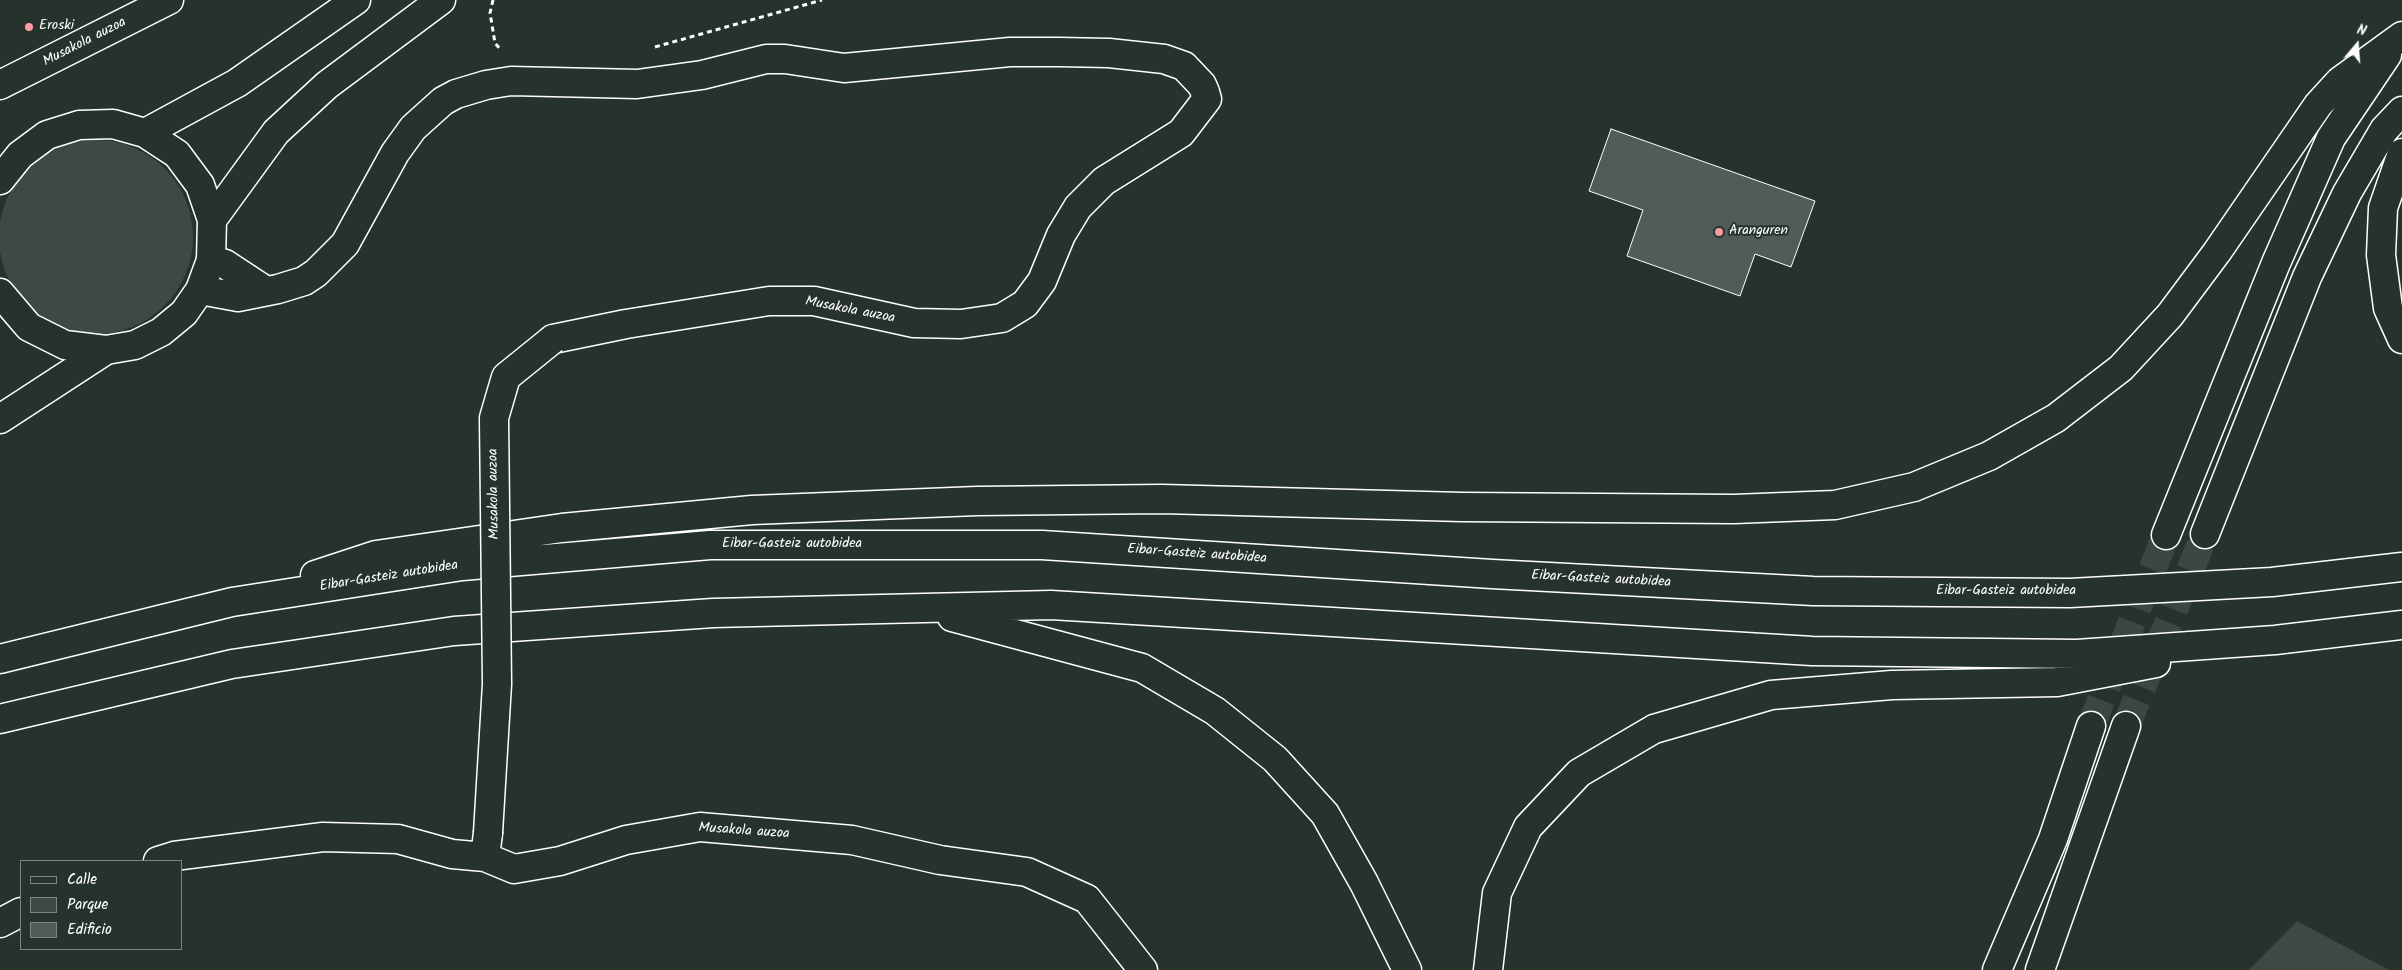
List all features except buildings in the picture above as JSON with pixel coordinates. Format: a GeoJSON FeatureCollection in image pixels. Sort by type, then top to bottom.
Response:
{"type":"FeatureCollection","features":[{"type":"Feature","properties":{"kind":"main road","name":"Musakola auzoa"},"geometry":{"type":"LineString","coordinates":[[0,85],[170,0]]}},
{"type":"Feature","properties":{"kind":"main road"},"geometry":{"type":"LineString","coordinates":[[145,133],[237,83],[356,0]]}},
{"type":"Feature","properties":{"kind":"main road"},"geometry":{"type":"LineString","coordinates":[[212,220],[276,132],[327,85],[441,0]]}},
{"type":"Feature","properties":{"kind":"main road"},"geometry":{"type":"LineString","coordinates":[[2166,535],[2276,263],[2331,138],[2400,37]]}},
{"type":"Feature","properties":{"kind":"main road"},"geometry":{"type":"LineString","coordinates":[[232,602],[376,555],[562,528],[752,510],[977,501],[1162,499],[1462,507],[1734,510],[1835,504],[1914,487],[1989,456],[2047,422],[2121,368],[2170,314],[2211,260],[2318,105],[2340,81],[2400,37]]}},
{"type":"Feature","properties":{"kind":"main road","name":"Musakola auzoa"},"geometry":{"type":"LineString","coordinates":[[200,290],[238,297],[304,281],[346,244],[396,153],[413,128],[443,101],[456,94],[486,85],[511,81],[637,84],[702,75],[766,59],[785,59],[844,68],[1010,52],[1109,52],[1164,59],[1184,66],[1202,85],[1207,99],[1181,133],[1104,181],[1078,207],[1061,235],[1042,281],[1024,304],[1002,318],[961,324],[914,323],[814,301],[768,301],[626,324],[553,339],[506,377],[494,418],[497,684],[487,845],[514,869],[560,862],[626,840],[700,827],[852,840],[940,860],[1027,872],[1087,899],[1143,970]]}},
{"type":"Feature","properties":{"kind":"main road"},"geometry":{"type":"LineString","coordinates":[[2205,534],[2311,269],[2347,194],[2384,130],[2402,111]]}},
{"type":"Feature","properties":{"kind":"main road"},"geometry":{"type":"LineString","coordinates":[[0,180],[10,158],[47,135],[79,125],[113,124],[145,133],[177,154],[200,184],[212,220],[211,260],[200,290],[184,313],[161,332],[135,345],[106,350],[65,345],[29,326],[1,297]]}},
{"type":"Feature","properties":{"kind":"main road"},"geometry":{"type":"LineString","coordinates":[[2402,153],[2384,208],[2381,254],[2388,308],[2402,339]]}},
{"type":"Feature","properties":{"kind":"main road"},"geometry":{"type":"LineString","coordinates":[[211,260],[225,264],[266,291]]}},
{"type":"Feature","properties":{"kind":"main road"},"geometry":{"type":"LineString","coordinates":[[0,419],[106,350]]}},
{"type":"Feature","properties":{"kind":"main road","name":"Eibar-Gasteiz autobidea"},"geometry":{"type":"LineString","coordinates":[[0,659],[232,602],[462,566],[710,545],[1042,545],[1492,574],[1813,591],[2070,593],[2272,582],[2402,567]]}},
{"type":"Feature","properties":{"kind":"main road"},"geometry":{"type":"LineString","coordinates":[[0,719],[232,664],[454,631],[713,614],[927,610],[1051,605],[1812,651],[2077,654],[2275,640],[2402,625]]}},
{"type":"Feature","properties":{"kind":"main road"},"geometry":{"type":"LineString","coordinates":[[927,610],[1142,668],[1215,711],[1275,758],[1326,814],[1364,883],[1407,970]]}},
{"type":"Feature","properties":{"kind":"main road"},"geometry":{"type":"LineString","coordinates":[[1488,970],[1498,893],[1528,827],[1579,773],[1654,729],[1771,696],[1892,685],[2058,682],[2275,640]]}},
{"type":"Feature","properties":{"kind":"main road"},"geometry":{"type":"LineString","coordinates":[[1997,970],[2053,839],[2091,726]]}},
{"type":"Feature","properties":{"kind":"main road"},"geometry":{"type":"LineString","coordinates":[[2040,970],[2126,726]]}},
{"type":"Feature","properties":{"kind":"main road"},"geometry":{"type":"LineString","coordinates":[[161,860],[174,856],[323,837],[398,839],[452,854],[487,845]]}},
{"type":"Feature","properties":{"kind":"main road"},"geometry":{"type":"LineString","coordinates":[[0,923],[20,913]]}},
{"type":"Feature","properties":{"kind":"path"},"geometry":{"type":"LineString","coordinates":[[493,0],[490,12],[494,43],[505,55]]}},
{"type":"Feature","properties":{"kind":"path"},"geometry":{"type":"LineString","coordinates":[[653,47],[822,0]]}},
{"type":"Feature","properties":{"kind":"green space"},"geometry":{"type":"Polygon","coordinates":[[[86,140],[106,140],[142,151],[165,168],[177,183],[186,200],[193,227],[193,247],[186,274],[177,291],[165,306],[150,318],[133,327],[106,334],[86,334],[50,323],[34,312],[21,299],[10,283],[3,265],[-1,247],[-1,227],[10,191],[21,175],[34,162],[50,151],[68,144],[86,140]]]}},
{"type":"Feature","properties":{"kind":"green space"},"geometry":{"type":"Polygon","coordinates":[[[2297,921],[2389,970],[2249,970],[2297,921]]]}},
{"type":"Feature","properties":{"kind":"tunnel"},"geometry":{"type":"LineString","coordinates":[[2126,726],[2205,534]]}},
{"type":"Feature","properties":{"kind":"tunnel"},"geometry":{"type":"LineString","coordinates":[[2091,726],[2166,535]]}},
{"type":"Feature","properties":{"kind":"place","name":"Eroski"},"geometry":{"type":"Point","coordinates":[29,27]}},
{"type":"Feature","properties":{"kind":"place","name":"Aranguren"},"geometry":{"type":"Point","coordinates":[1719,232]}}]}
